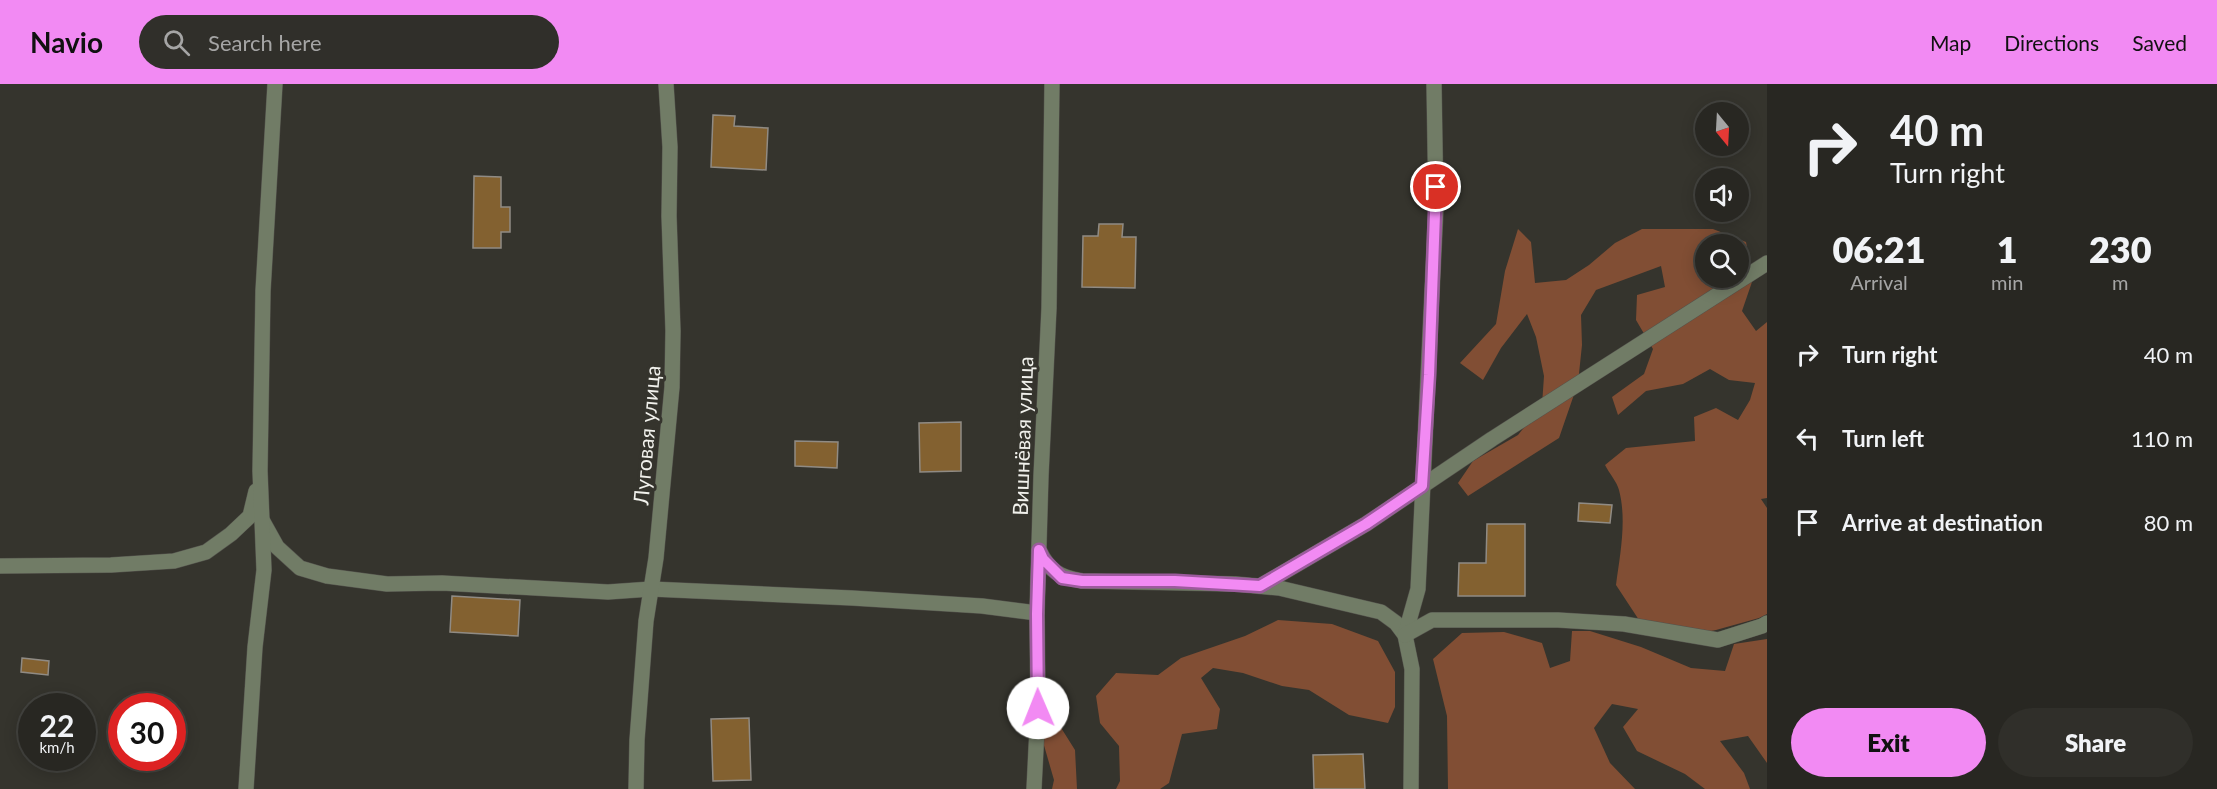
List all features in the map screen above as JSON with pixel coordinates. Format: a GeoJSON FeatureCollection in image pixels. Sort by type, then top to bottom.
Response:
{"type":"FeatureCollection","features":[{"type":"Feature","properties":{"kind":"street"},"geometry":{"type":"LineString","coordinates":[[246,789],[254,658],[264,570],[260,471],[263,291],[275,84]]}},
{"type":"Feature","properties":{"kind":"street","name":"Луговая улица"},"geometry":{"type":"LineString","coordinates":[[636,789],[642,677],[672,387],[670,147],[666,84]]}},
{"type":"Feature","properties":{"kind":"street","name":"Вишнёвая улица"},"geometry":{"type":"LineString","coordinates":[[1034,789],[1038,708],[1037,614],[1048,308],[1052,84]]}},
{"type":"Feature","properties":{"kind":"street"},"geometry":{"type":"LineString","coordinates":[[1405,635],[1418,589],[1436,207],[1434,84]]}},
{"type":"Feature","properties":{"kind":"street"},"geometry":{"type":"LineString","coordinates":[[1260,586],[1366,524],[1679,318],[1767,263]]}},
{"type":"Feature","properties":{"kind":"street"},"geometry":{"type":"LineString","coordinates":[[0,566],[111,565],[174,561],[206,552],[231,534],[250,516],[260,471]]}},
{"type":"Feature","properties":{"kind":"street"},"geometry":{"type":"LineString","coordinates":[[262,519],[277,547],[300,568],[327,576],[387,584],[442,583],[608,592],[651,589],[982,606],[1037,614]]}},
{"type":"Feature","properties":{"kind":"street"},"geometry":{"type":"LineString","coordinates":[[1039,550],[1043,559],[1062,578],[1082,581],[1175,581],[1279,588],[1381,612],[1396,623],[1405,635],[1413,669],[1411,789]]}},
{"type":"Feature","properties":{"kind":"street"},"geometry":{"type":"LineString","coordinates":[[1405,635],[1432,620],[1558,620],[1624,624],[1718,640],[1767,623]]}},
{"type":"Feature","properties":{"kind":"shaded area"},"geometry":{"type":"Polygon","coordinates":[[[1518,229],[1531,242],[1535,283],[1566,280],[1589,265],[1615,243],[1642,229],[1713,229],[1726,234],[1695,234],[1695,288],[1749,288],[1749,258],[1753,279],[1742,311],[1756,331],[1767,322],[1767,498],[1761,499],[1767,508],[1767,614],[1716,630],[1686,636],[1639,620],[1616,585],[1622,538],[1621,501],[1618,487],[1605,465],[1626,448],[1695,441],[1694,417],[1716,408],[1738,420],[1750,400],[1755,383],[1729,380],[1710,369],[1683,384],[1646,391],[1618,415],[1612,397],[1644,374],[1653,349],[1636,320],[1637,295],[1665,287],[1661,266],[1596,290],[1581,315],[1582,345],[1578,383],[1559,438],[1468,496],[1458,483],[1473,461],[1518,435],[1542,405],[1544,376],[1536,337],[1527,314],[1501,348],[1483,380],[1460,363],[1496,324],[1505,271],[1518,229]]]}},
{"type":"Feature","properties":{"kind":"shaded area"},"geometry":{"type":"Polygon","coordinates":[[[1278,620],[1332,624],[1378,641],[1395,672],[1395,707],[1388,723],[1349,715],[1309,690],[1282,686],[1243,673],[1213,668],[1201,678],[1220,709],[1217,729],[1182,734],[1169,783],[1160,789],[1116,789],[1120,781],[1119,746],[1100,723],[1096,696],[1116,673],[1158,675],[1181,658],[1245,636],[1278,620]]]}},
{"type":"Feature","properties":{"kind":"shaded area"},"geometry":{"type":"Polygon","coordinates":[[[1572,631],[1590,631],[1641,647],[1691,668],[1725,671],[1734,644],[1767,639],[1767,763],[1748,736],[1720,741],[1744,773],[1750,789],[1705,789],[1685,774],[1637,751],[1623,727],[1638,709],[1612,704],[1594,728],[1610,763],[1635,789],[1448,789],[1447,716],[1433,659],[1462,633],[1504,632],[1542,643],[1550,668],[1570,661],[1572,631]]]}},
{"type":"Feature","properties":{"kind":"shaded area"},"geometry":{"type":"Polygon","coordinates":[[[1053,715],[1075,750],[1077,789],[1052,789],[1054,780],[1039,728],[1053,715]]]}},
{"type":"Feature","properties":{"kind":"building"},"geometry":{"type":"Polygon","coordinates":[[[713,115],[735,116],[734,126],[768,128],[766,170],[711,167],[713,115]]]}},
{"type":"Feature","properties":{"kind":"building"},"geometry":{"type":"Polygon","coordinates":[[[474,176],[501,177],[501,207],[510,207],[510,232],[501,232],[501,248],[473,248],[474,176]]]}},
{"type":"Feature","properties":{"kind":"building"},"geometry":{"type":"Polygon","coordinates":[[[1099,224],[1123,224],[1122,237],[1136,237],[1135,288],[1082,287],[1083,236],[1098,236],[1099,224]]]}},
{"type":"Feature","properties":{"kind":"building"},"geometry":{"type":"Polygon","coordinates":[[[961,422],[961,471],[920,472],[919,423],[961,422]]]}},
{"type":"Feature","properties":{"kind":"building"},"geometry":{"type":"Polygon","coordinates":[[[795,441],[838,442],[837,468],[795,466],[795,441]]]}},
{"type":"Feature","properties":{"kind":"building"},"geometry":{"type":"Polygon","coordinates":[[[1579,503],[1612,505],[1610,523],[1578,521],[1579,503]]]}},
{"type":"Feature","properties":{"kind":"building"},"geometry":{"type":"Polygon","coordinates":[[[1487,524],[1525,524],[1525,596],[1458,596],[1459,563],[1486,563],[1487,524]]]}},
{"type":"Feature","properties":{"kind":"building"},"geometry":{"type":"Polygon","coordinates":[[[452,596],[520,600],[518,636],[450,632],[452,596]]]}},
{"type":"Feature","properties":{"kind":"building"},"geometry":{"type":"Polygon","coordinates":[[[22,658],[49,661],[48,675],[21,672],[22,658]]]}},
{"type":"Feature","properties":{"kind":"building"},"geometry":{"type":"Polygon","coordinates":[[[749,718],[751,780],[713,781],[711,719],[749,718]]]}},
{"type":"Feature","properties":{"kind":"building"},"geometry":{"type":"Polygon","coordinates":[[[1363,754],[1365,789],[1314,789],[1313,755],[1363,754]]]}},
{"type":"Feature","properties":{"kind":"route"},"geometry":{"type":"LineString","coordinates":[[1038,708],[1039,550],[1043,559],[1062,578],[1082,581],[1175,581],[1260,586],[1366,524],[1422,486],[1429,375],[1436,187]]}}]}
